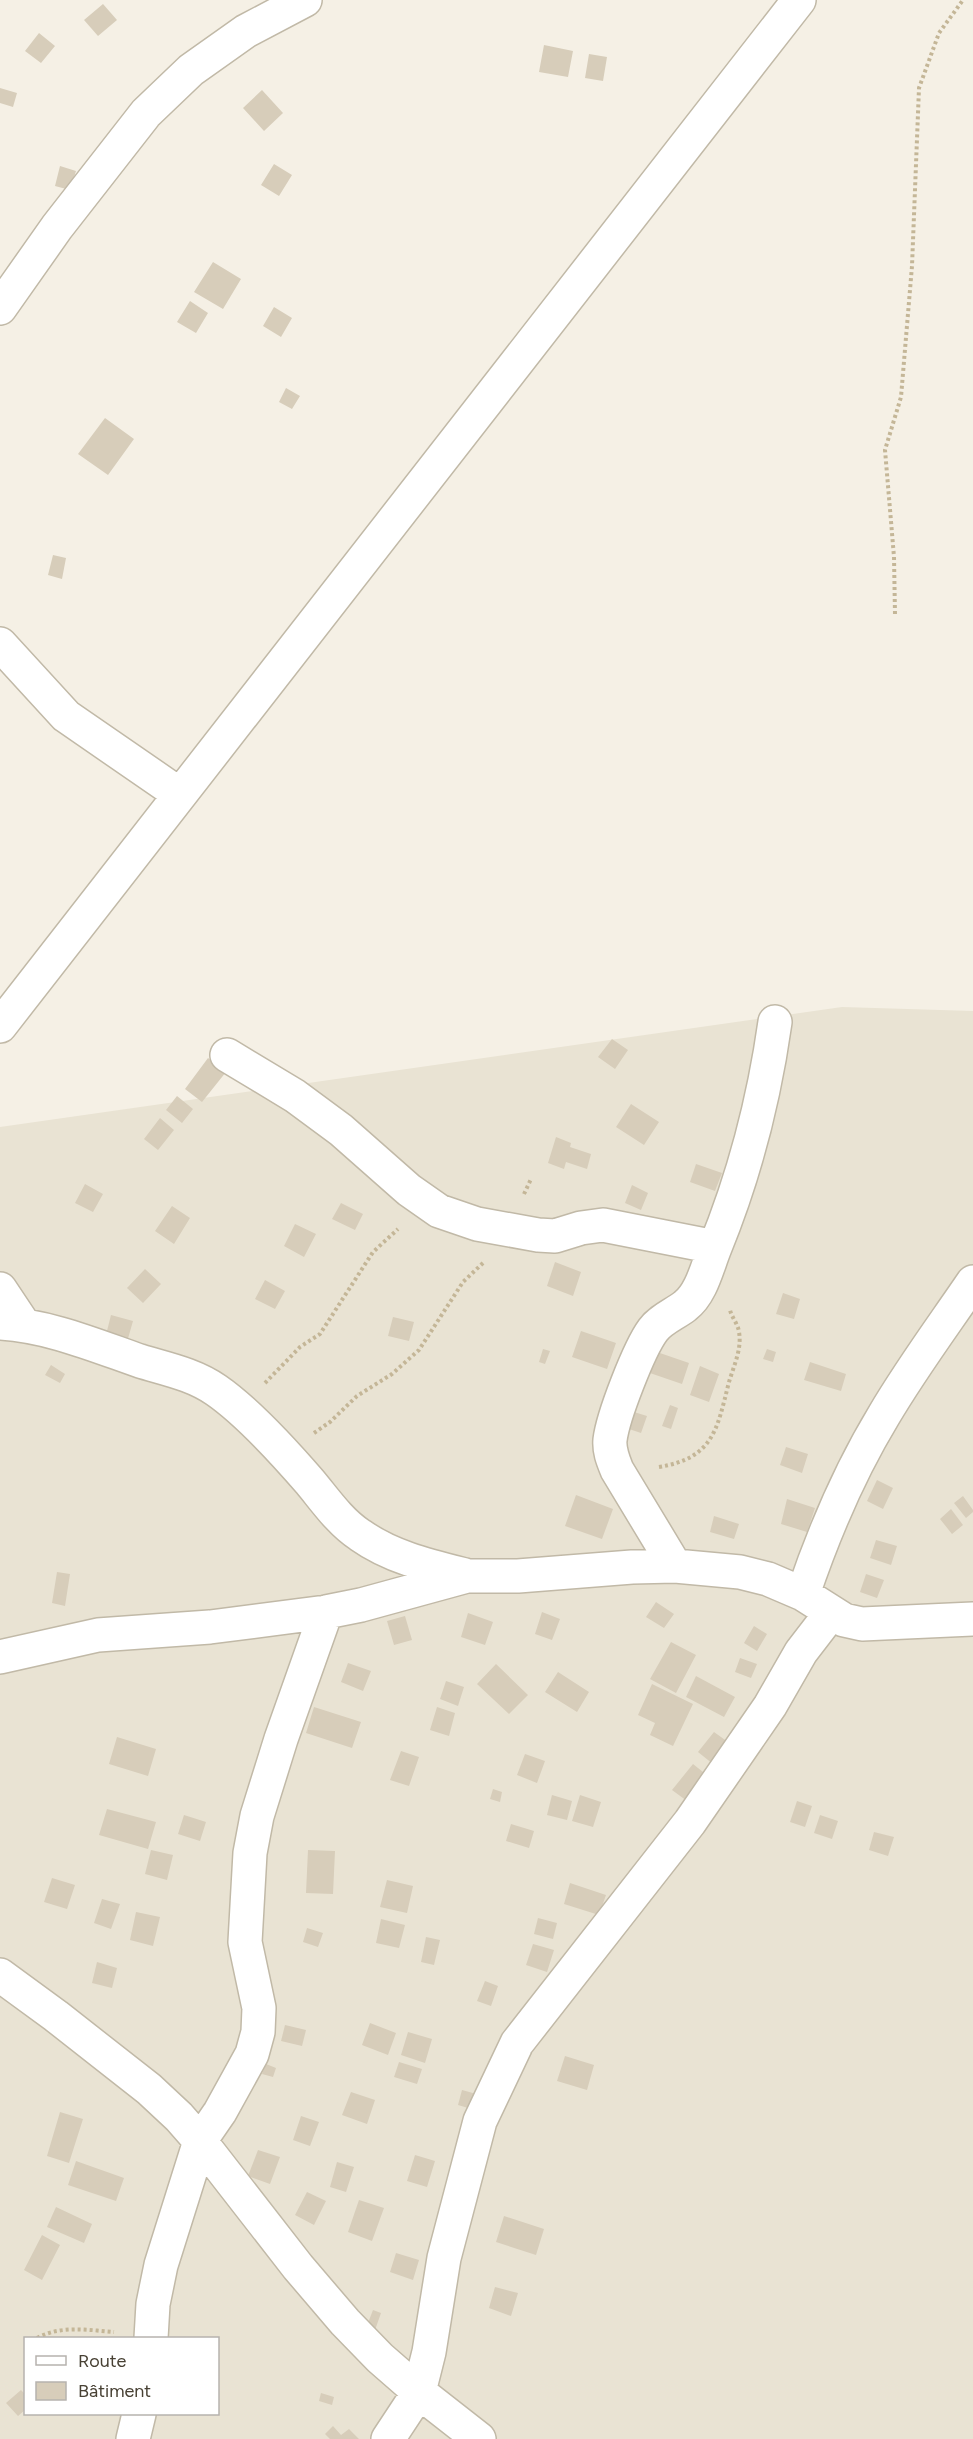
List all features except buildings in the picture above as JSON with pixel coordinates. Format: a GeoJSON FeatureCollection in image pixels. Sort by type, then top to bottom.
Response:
{"type":"FeatureCollection","features":[{"type":"Feature","properties":{"kind":"street"},"geometry":{"type":"LineString","coordinates":[[0,308],[57,227],[146,113],[200,64],[246,32],[304,0]]}},
{"type":"Feature","properties":{"kind":"street"},"geometry":{"type":"LineString","coordinates":[[0,1026],[799,0]]}},
{"type":"Feature","properties":{"kind":"street"},"geometry":{"type":"LineString","coordinates":[[0,644],[66,716],[179,794]]}},
{"type":"Feature","properties":{"kind":"street"},"geometry":{"type":"LineString","coordinates":[[675,1566],[616,1470],[610,1455],[610,1441],[614,1423],[644,1342],[655,1327],[687,1305],[697,1290],[715,1247],[744,1170],[769,1062],[775,1022]]}},
{"type":"Feature","properties":{"kind":"street"},"geometry":{"type":"LineString","coordinates":[[227,1055],[296,1096],[341,1130],[409,1190],[439,1210],[477,1224],[509,1230],[555,1236],[581,1228],[603,1225],[715,1247]]}},
{"type":"Feature","properties":{"kind":"street"},"geometry":{"type":"LineString","coordinates":[[803,1594],[839,1503],[884,1414],[973,1282]]}},
{"type":"Feature","properties":{"kind":"street"},"geometry":{"type":"LineString","coordinates":[[0,1288],[12,1324],[56,1332],[192,1376],[216,1390],[238,1408],[284,1454],[358,1534],[380,1548],[417,1563],[467,1576],[518,1576],[675,1566],[740,1572],[768,1579],[803,1594],[844,1620],[862,1624],[973,1619]]}},
{"type":"Feature","properties":{"kind":"street"},"geometry":{"type":"LineString","coordinates":[[0,1657],[98,1635],[210,1627],[326,1612],[361,1605],[467,1576]]}},
{"type":"Feature","properties":{"kind":"street"},"geometry":{"type":"LineString","coordinates":[[151,2337],[153,2304],[161,2265],[200,2141],[220,2112],[252,2054],[258,2032],[259,2008],[245,1942],[250,1852],[257,1816],[281,1739],[326,1612]]}},
{"type":"Feature","properties":{"kind":"street"},"geometry":{"type":"LineString","coordinates":[[388,2439],[419,2392],[429,2352],[444,2258],[480,2121],[517,2043],[690,1822],[770,1706],[801,1652],[831,1613]]}},
{"type":"Feature","properties":{"kind":"street"},"geometry":{"type":"LineString","coordinates":[[0,1976],[56,2016],[149,2090],[200,2141],[304,2275],[380,2358],[479,2439]]}},
{"type":"Feature","properties":{"kind":"street"},"geometry":{"type":"LineString","coordinates":[[133,2439],[139,2415]]}},
{"type":"Feature","properties":{"kind":"path"},"geometry":{"type":"LineString","coordinates":[[895,614],[894,557],[885,450],[901,397],[912,266],[919,88],[939,33],[963,0]]}},
{"type":"Feature","properties":{"kind":"path"},"geometry":{"type":"LineString","coordinates":[[284,1454],[330,1422],[357,1396],[392,1374],[419,1350],[463,1282],[484,1262],[509,1230],[531,1179]]}},
{"type":"Feature","properties":{"kind":"path"},"geometry":{"type":"LineString","coordinates":[[238,1408],[300,1347],[320,1334],[373,1252],[406,1221],[439,1210]]}},
{"type":"Feature","properties":{"kind":"path"},"geometry":{"type":"LineString","coordinates":[[616,1470],[672,1465],[690,1458],[710,1442],[721,1416],[739,1349],[740,1330],[729,1303]]}},
{"type":"Feature","properties":{"kind":"path"},"geometry":{"type":"LineString","coordinates":[[39,2337],[71,2328],[117,2332],[137,2320],[153,2304]]}},
{"type":"Feature","properties":{"kind":"shaded area"},"geometry":{"type":"Polygon","coordinates":[[[842,1007],[973,1011],[973,2439],[0,2439],[0,1127],[842,1007]]]}}]}
